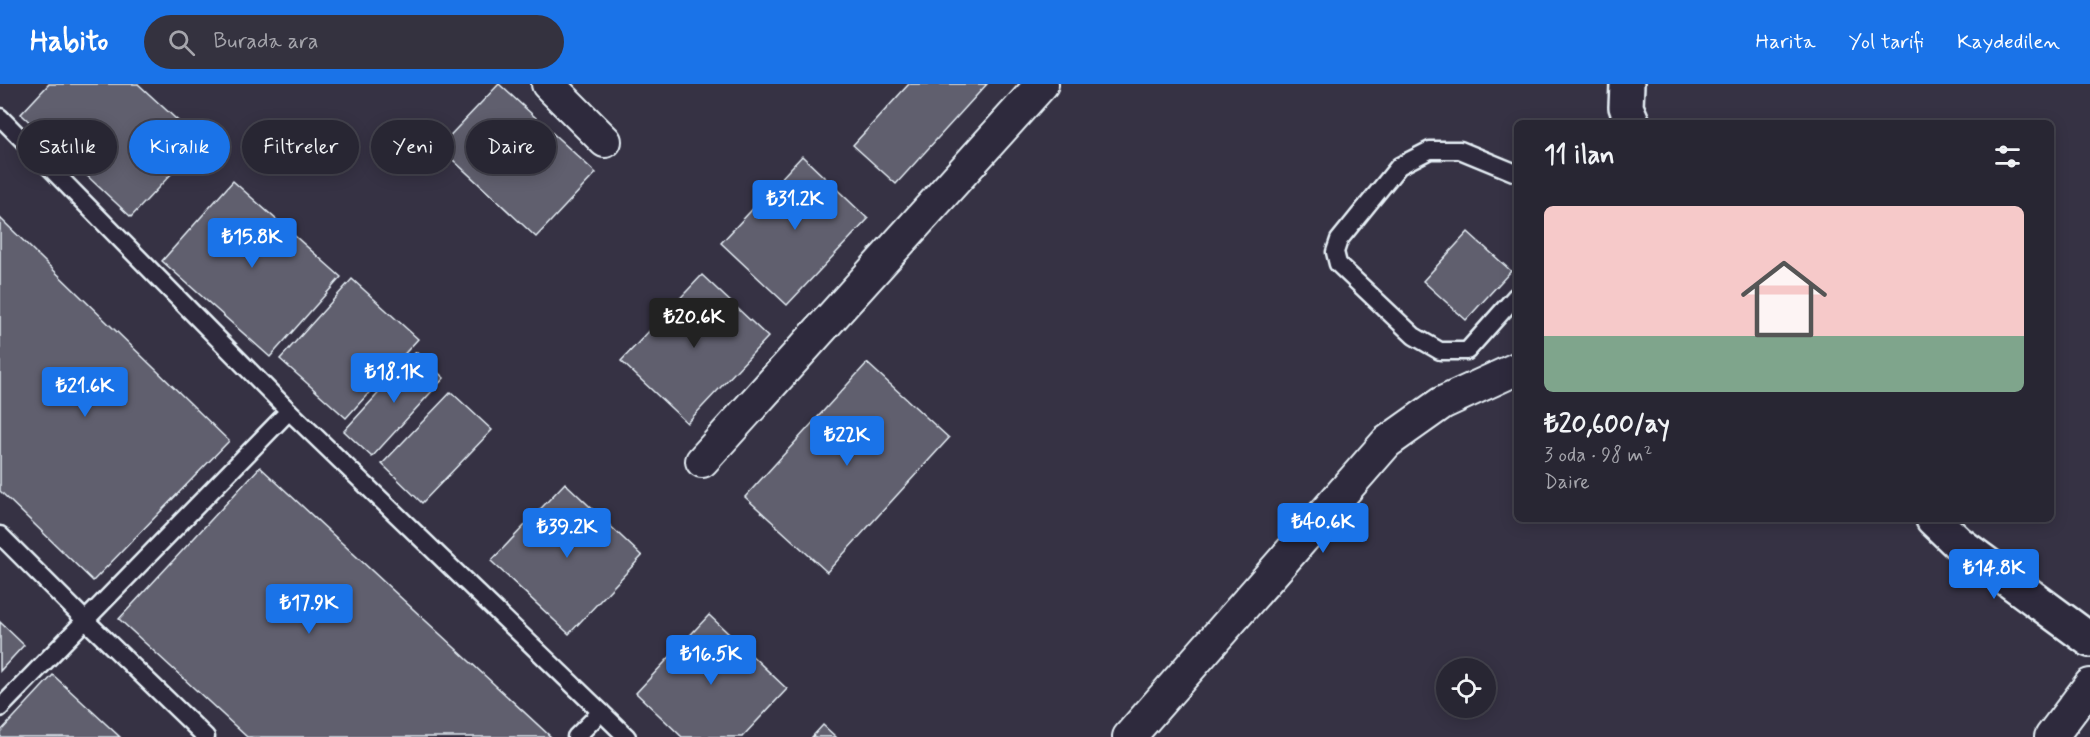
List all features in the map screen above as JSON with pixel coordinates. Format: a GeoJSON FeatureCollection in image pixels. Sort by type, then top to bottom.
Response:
{"type":"FeatureCollection","features":[{"type":"Feature","properties":{"kind":"street"},"geometry":{"type":"LineString","coordinates":[[548,84],[605,141]]}},
{"type":"Feature","properties":{"kind":"street"},"geometry":{"type":"LineString","coordinates":[[702,461],[1042,84]]}},
{"type":"Feature","properties":{"kind":"street"},"geometry":{"type":"LineString","coordinates":[[1129,737],[1387,442],[1442,403],[1514,370]]}},
{"type":"Feature","properties":{"kind":"street"},"geometry":{"type":"LineString","coordinates":[[1936,522],[1957,542],[2090,640]]}},
{"type":"Feature","properties":{"kind":"street"},"geometry":{"type":"LineString","coordinates":[[2051,737],[2090,686]]}},
{"type":"Feature","properties":{"kind":"lane"},"geometry":{"type":"LineString","coordinates":[[0,117],[290,411],[627,737]]}},
{"type":"Feature","properties":{"kind":"lane"},"geometry":{"type":"LineString","coordinates":[[1514,172],[1460,150],[1430,150],[1400,166],[1339,240],[1335,252],[1338,264],[1397,320],[1414,336],[1440,351],[1467,351],[1514,298]]}},
{"type":"Feature","properties":{"kind":"lane"},"geometry":{"type":"LineString","coordinates":[[0,708],[290,411]]}},
{"type":"Feature","properties":{"kind":"lane"},"geometry":{"type":"LineString","coordinates":[[0,535],[206,737]]}},
{"type":"Feature","properties":{"kind":"lane"},"geometry":{"type":"LineString","coordinates":[[576,737],[601,712]]}},
{"type":"Feature","properties":{"kind":"building"},"geometry":{"type":"Polygon","coordinates":[[[49,84],[138,84],[177,120],[129,120],[129,174],[171,174],[131,217],[85,174],[117,174],[117,120],[27,120],[21,114],[49,84]]]}},
{"type":"Feature","properties":{"kind":"building"},"geometry":{"type":"Polygon","coordinates":[[[499,84],[538,120],[466,120],[466,172],[454,161],[454,131],[499,84]]]}},
{"type":"Feature","properties":{"kind":"building"},"geometry":{"type":"Polygon","coordinates":[[[909,84],[987,84],[896,184],[853,145],[909,84]]]}},
{"type":"Feature","properties":{"kind":"building"},"geometry":{"type":"Polygon","coordinates":[[[556,136],[596,173],[536,237],[468,174],[556,174],[556,136]]]}},
{"type":"Feature","properties":{"kind":"building"},"geometry":{"type":"Polygon","coordinates":[[[802,156],[868,219],[787,305],[721,243],[802,156]]]}},
{"type":"Feature","properties":{"kind":"building"},"geometry":{"type":"Polygon","coordinates":[[[233,181],[341,277],[270,357],[162,261],[233,181]]]}},
{"type":"Feature","properties":{"kind":"building"},"geometry":{"type":"Polygon","coordinates":[[[0,218],[229,441],[93,581],[0,491],[0,218]]]}},
{"type":"Feature","properties":{"kind":"building"},"geometry":{"type":"Polygon","coordinates":[[[1468,232],[1511,271],[1466,320],[1423,281],[1468,232]]]}},
{"type":"Feature","properties":{"kind":"building"},"geometry":{"type":"Polygon","coordinates":[[[702,275],[768,337],[687,423],[621,361],[702,275]]]}},
{"type":"Feature","properties":{"kind":"building"},"geometry":{"type":"Polygon","coordinates":[[[352,279],[418,339],[346,418],[280,359],[352,279]]]}},
{"type":"Feature","properties":{"kind":"building"},"geometry":{"type":"Polygon","coordinates":[[[416,352],[444,378],[372,457],[344,431],[416,352]]]}},
{"type":"Feature","properties":{"kind":"building"},"geometry":{"type":"Polygon","coordinates":[[[867,363],[949,438],[827,572],[745,497],[867,363]]]}},
{"type":"Feature","properties":{"kind":"building"},"geometry":{"type":"Polygon","coordinates":[[[451,392],[492,430],[422,503],[382,464],[451,392]]]}},
{"type":"Feature","properties":{"kind":"building"},"geometry":{"type":"Polygon","coordinates":[[[260,467],[551,737],[247,737],[119,619],[260,467]]]}},
{"type":"Feature","properties":{"kind":"building"},"geometry":{"type":"Polygon","coordinates":[[[565,483],[642,556],[569,634],[491,561],[565,483]]]}},
{"type":"Feature","properties":{"kind":"building"},"geometry":{"type":"Polygon","coordinates":[[[709,615],[787,689],[742,737],[682,737],[636,693],[709,615]]]}},
{"type":"Feature","properties":{"kind":"building"},"geometry":{"type":"Polygon","coordinates":[[[0,622],[24,645],[0,671],[0,622]]]}},
{"type":"Feature","properties":{"kind":"building"},"geometry":{"type":"Polygon","coordinates":[[[53,675],[120,737],[0,737],[0,732],[53,675]]]}},
{"type":"Feature","properties":{"kind":"building"},"geometry":{"type":"Polygon","coordinates":[[[823,725],[836,737],[812,737],[823,725]]]}}]}
